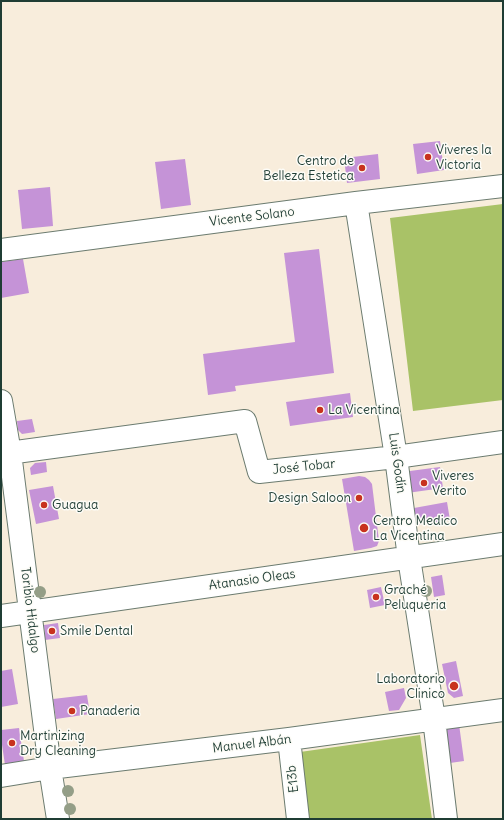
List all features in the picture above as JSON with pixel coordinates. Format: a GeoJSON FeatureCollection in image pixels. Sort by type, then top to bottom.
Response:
{"type":"FeatureCollection","features":[{"type":"Feature","properties":{"kind":"street","name":"Vicente Solano"},"geometry":{"type":"LineString","coordinates":[[1,250],[356,203],[503,186]]}},
{"type":"Feature","properties":{"kind":"street","name":"Luis Godín"},"geometry":{"type":"LineString","coordinates":[[356,203],[396,457],[409,558],[434,719],[446,819]]}},
{"type":"Feature","properties":{"kind":"street","name":"Toribio Hidalgo"},"geometry":{"type":"LineString","coordinates":[[1,401],[5,454],[30,612],[58,819]]}},
{"type":"Feature","properties":{"kind":"street","name":"José Tobar"},"geometry":{"type":"LineString","coordinates":[[5,454],[245,421],[259,472],[396,457],[503,442]]}},
{"type":"Feature","properties":{"kind":"street","name":"Atanasio Oleas"},"geometry":{"type":"LineString","coordinates":[[1,616],[503,544]]}},
{"type":"Feature","properties":{"kind":"street","name":"Manuel Albán"},"geometry":{"type":"LineString","coordinates":[[1,776],[50,768],[289,739],[503,710]]}},
{"type":"Feature","properties":{"kind":"street","name":"E13b"},"geometry":{"type":"LineString","coordinates":[[289,739],[298,819]]}},
{"type":"Feature","properties":{"kind":"green space"},"geometry":{"type":"Polygon","coordinates":[[[503,204],[503,400],[413,411],[390,218],[503,204]]]}},
{"type":"Feature","properties":{"kind":"green space"},"geometry":{"type":"Polygon","coordinates":[[[420,735],[432,819],[309,819],[300,752],[420,735]]]}},
{"type":"Feature","properties":{"kind":"building","name":"Viveres la Victoria"},"geometry":{"type":"Polygon","coordinates":[[[440,141],[444,170],[417,174],[413,144],[440,141]]]}},
{"type":"Feature","properties":{"kind":"building","name":"Centro de Belleza Estetica"},"geometry":{"type":"Polygon","coordinates":[[[378,154],[380,179],[347,183],[344,158],[378,154]]]}},
{"type":"Feature","properties":{"kind":"building"},"geometry":{"type":"Polygon","coordinates":[[[185,159],[191,205],[161,209],[155,162],[185,159]]]}},
{"type":"Feature","properties":{"kind":"building"},"geometry":{"type":"Polygon","coordinates":[[[50,187],[53,226],[22,229],[18,190],[50,187]]]}},
{"type":"Feature","properties":{"kind":"building"},"geometry":{"type":"Polygon","coordinates":[[[319,249],[334,373],[235,386],[236,391],[208,395],[203,354],[295,342],[284,253],[319,249]]]}},
{"type":"Feature","properties":{"kind":"building"},"geometry":{"type":"Polygon","coordinates":[[[23,259],[29,293],[1,298],[1,262],[23,259]]]}},
{"type":"Feature","properties":{"kind":"building","name":"La Vicentina"},"geometry":{"type":"Polygon","coordinates":[[[350,393],[353,417],[290,426],[286,402],[350,393]]]}},
{"type":"Feature","properties":{"kind":"building"},"geometry":{"type":"Polygon","coordinates":[[[32,419],[35,432],[22,434],[18,430],[17,421],[32,419]]]}},
{"type":"Feature","properties":{"kind":"building"},"geometry":{"type":"Polygon","coordinates":[[[46,462],[47,472],[31,475],[30,468],[35,463],[46,462]]]}},
{"type":"Feature","properties":{"kind":"building","name":"Viveres Verito"},"geometry":{"type":"Polygon","coordinates":[[[440,467],[443,488],[407,493],[406,473],[410,471],[440,467]]]}},
{"type":"Feature","properties":{"kind":"building"},"geometry":{"type":"Polygon","coordinates":[[[359,476],[365,477],[372,484],[379,541],[377,546],[354,551],[342,479],[359,476]]]}},
{"type":"Feature","properties":{"kind":"building","name":"Guagua"},"geometry":{"type":"Polygon","coordinates":[[[53,486],[59,519],[36,524],[29,490],[53,486]]]}},
{"type":"Feature","properties":{"kind":"building"},"geometry":{"type":"Polygon","coordinates":[[[447,502],[450,520],[417,525],[414,508],[447,502]]]}},
{"type":"Feature","properties":{"kind":"building"},"geometry":{"type":"Polygon","coordinates":[[[442,575],[445,595],[434,597],[431,577],[442,575]]]}},
{"type":"Feature","properties":{"kind":"building","name":"Graché Peluqueria"},"geometry":{"type":"Polygon","coordinates":[[[381,587],[385,605],[370,608],[367,590],[381,587]]]}},
{"type":"Feature","properties":{"kind":"building","name":"Smile Dental"},"geometry":{"type":"Polygon","coordinates":[[[58,623],[60,638],[45,640],[44,625],[58,623]]]}},
{"type":"Feature","properties":{"kind":"building"},"geometry":{"type":"Polygon","coordinates":[[[456,661],[463,696],[454,698],[448,693],[442,664],[456,661]]]}},
{"type":"Feature","properties":{"kind":"building"},"geometry":{"type":"Polygon","coordinates":[[[12,669],[18,704],[1,707],[1,671],[12,669]]]}},
{"type":"Feature","properties":{"kind":"building"},"geometry":{"type":"Polygon","coordinates":[[[404,688],[406,698],[399,710],[389,711],[385,692],[404,688]]]}},
{"type":"Feature","properties":{"kind":"building"},"geometry":{"type":"Polygon","coordinates":[[[87,695],[90,714],[56,719],[53,699],[87,695]]]}},
{"type":"Feature","properties":{"kind":"building"},"geometry":{"type":"Polygon","coordinates":[[[459,724],[464,761],[450,763],[446,726],[459,724]]]}},
{"type":"Feature","properties":{"kind":"building"},"geometry":{"type":"Polygon","coordinates":[[[19,728],[24,761],[5,765],[1,730],[19,728]]]}},
{"type":"Feature","properties":{"kind":"place","name":"Viveres la Victoria"},"geometry":{"type":"Point","coordinates":[428,157]}},
{"type":"Feature","properties":{"kind":"place","name":"Centro de Belleza Estetica"},"geometry":{"type":"Point","coordinates":[362,168]}},
{"type":"Feature","properties":{"kind":"place","name":"La Vicentina"},"geometry":{"type":"Point","coordinates":[320,410]}},
{"type":"Feature","properties":{"kind":"place","name":"Viveres Verito"},"geometry":{"type":"Point","coordinates":[424,483]}},
{"type":"Feature","properties":{"kind":"place","name":"Design Saloon"},"geometry":{"type":"Point","coordinates":[359,498]}},
{"type":"Feature","properties":{"kind":"place","name":"Guagua"},"geometry":{"type":"Point","coordinates":[44,505]}},
{"type":"Feature","properties":{"kind":"place","name":"Centro Medico La Vicentina"},"geometry":{"type":"Point","coordinates":[364,528]}},
{"type":"Feature","properties":{"kind":"place","name":"Graché Peluqueria"},"geometry":{"type":"Point","coordinates":[376,597]}},
{"type":"Feature","properties":{"kind":"place","name":"Smile Dental"},"geometry":{"type":"Point","coordinates":[52,631]}},
{"type":"Feature","properties":{"kind":"place","name":"Laboratorio Clinico"},"geometry":{"type":"Point","coordinates":[454,686]}},
{"type":"Feature","properties":{"kind":"place","name":"Panaderia"},"geometry":{"type":"Point","coordinates":[72,711]}},
{"type":"Feature","properties":{"kind":"place","name":"Martinizing Dry Cleaning"},"geometry":{"type":"Point","coordinates":[12,743]}}]}
